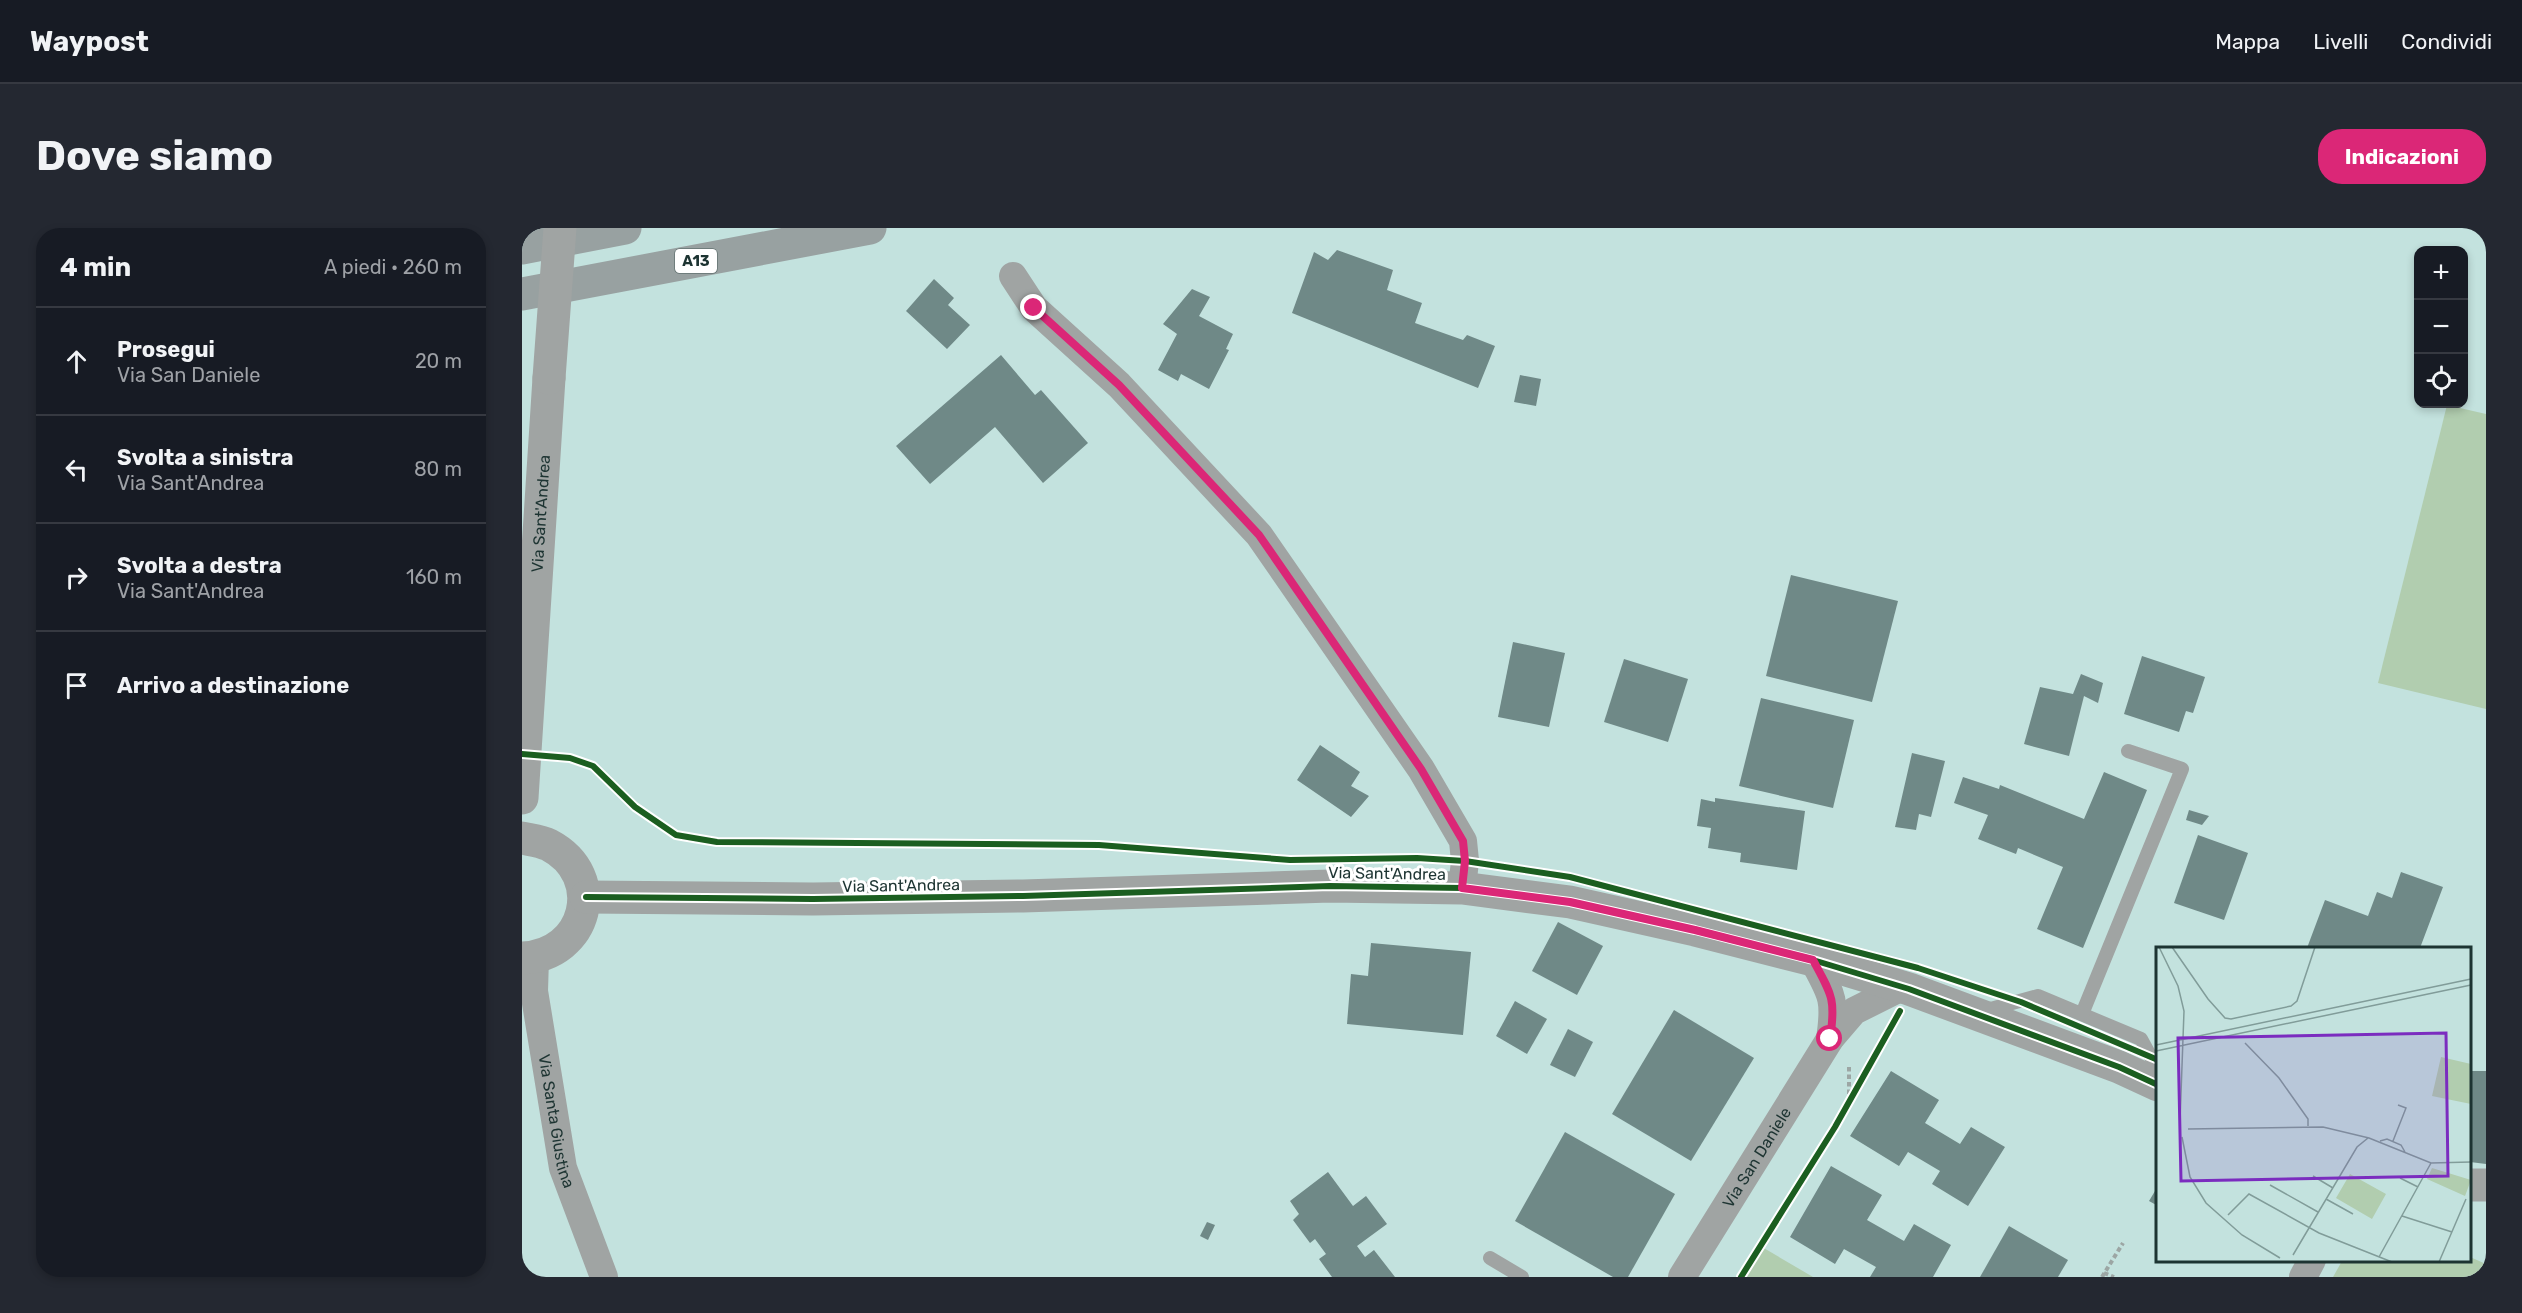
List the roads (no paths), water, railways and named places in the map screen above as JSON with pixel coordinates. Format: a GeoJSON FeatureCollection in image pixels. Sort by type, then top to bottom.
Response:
{"type":"FeatureCollection","features":[{"type":"Feature","properties":{"kind":"highway"},"geometry":{"type":"LineString","coordinates":[[522,248],[626,228]]}},
{"type":"Feature","properties":{"kind":"highway","name":"A13"},"geometry":{"type":"LineString","coordinates":[[522,294],[870,228]]}},
{"type":"Feature","properties":{"kind":"street","name":"Via Sant'Andrea"},"geometry":{"type":"LineString","coordinates":[[522,798],[560,228]]}},
{"type":"Feature","properties":{"kind":"street","name":"Via Sant'Andrea"},"geometry":{"type":"LineString","coordinates":[[1013,276],[1034,308],[1119,385],[1259,535],[1421,769],[1463,841],[1465,861],[1462,888]]}},
{"type":"Feature","properties":{"kind":"street"},"geometry":{"type":"LineString","coordinates":[[522,838],[548,844],[567,857],[579,877],[586,897],[580,920],[569,937],[554,950],[529,958]]}},
{"type":"Feature","properties":{"kind":"street","name":"Via Sant'Andrea"},"geometry":{"type":"LineString","coordinates":[[586,897],[813,899],[1023,896],[1330,886],[1462,888],[1570,902],[1813,960],[1902,987],[2119,1067],[2156,1085]]}},
{"type":"Feature","properties":{"kind":"street","name":"Via Santa Giustina"},"geometry":{"type":"LineString","coordinates":[[529,958],[563,1168],[591,1249],[604,1277]]}},
{"type":"Feature","properties":{"kind":"street","name":"Via San Daniele"},"geometry":{"type":"LineString","coordinates":[[1813,960],[1832,993],[1835,1008],[1830,1039]]}},
{"type":"Feature","properties":{"kind":"street"},"geometry":{"type":"LineString","coordinates":[[1835,1008],[1849,991],[1871,977]]}},
{"type":"Feature","properties":{"kind":"street","name":"Via San Daniele"},"geometry":{"type":"LineString","coordinates":[[1682,1277],[1830,1039],[1854,1011],[1902,987]]}},
{"type":"Feature","properties":{"kind":"street"},"geometry":{"type":"LineString","coordinates":[[2303,1277],[2311,1262]]}},
{"type":"Feature","properties":{"kind":"lane"},"geometry":{"type":"LineString","coordinates":[[2082,1014],[2182,769],[2128,751]]}},
{"type":"Feature","properties":{"kind":"lane"},"geometry":{"type":"LineString","coordinates":[[1975,1014],[2038,996],[2141,1039],[2156,1068]]}},
{"type":"Feature","properties":{"kind":"lane"},"geometry":{"type":"LineString","coordinates":[[1490,1258],[1522,1277]]}}]}
